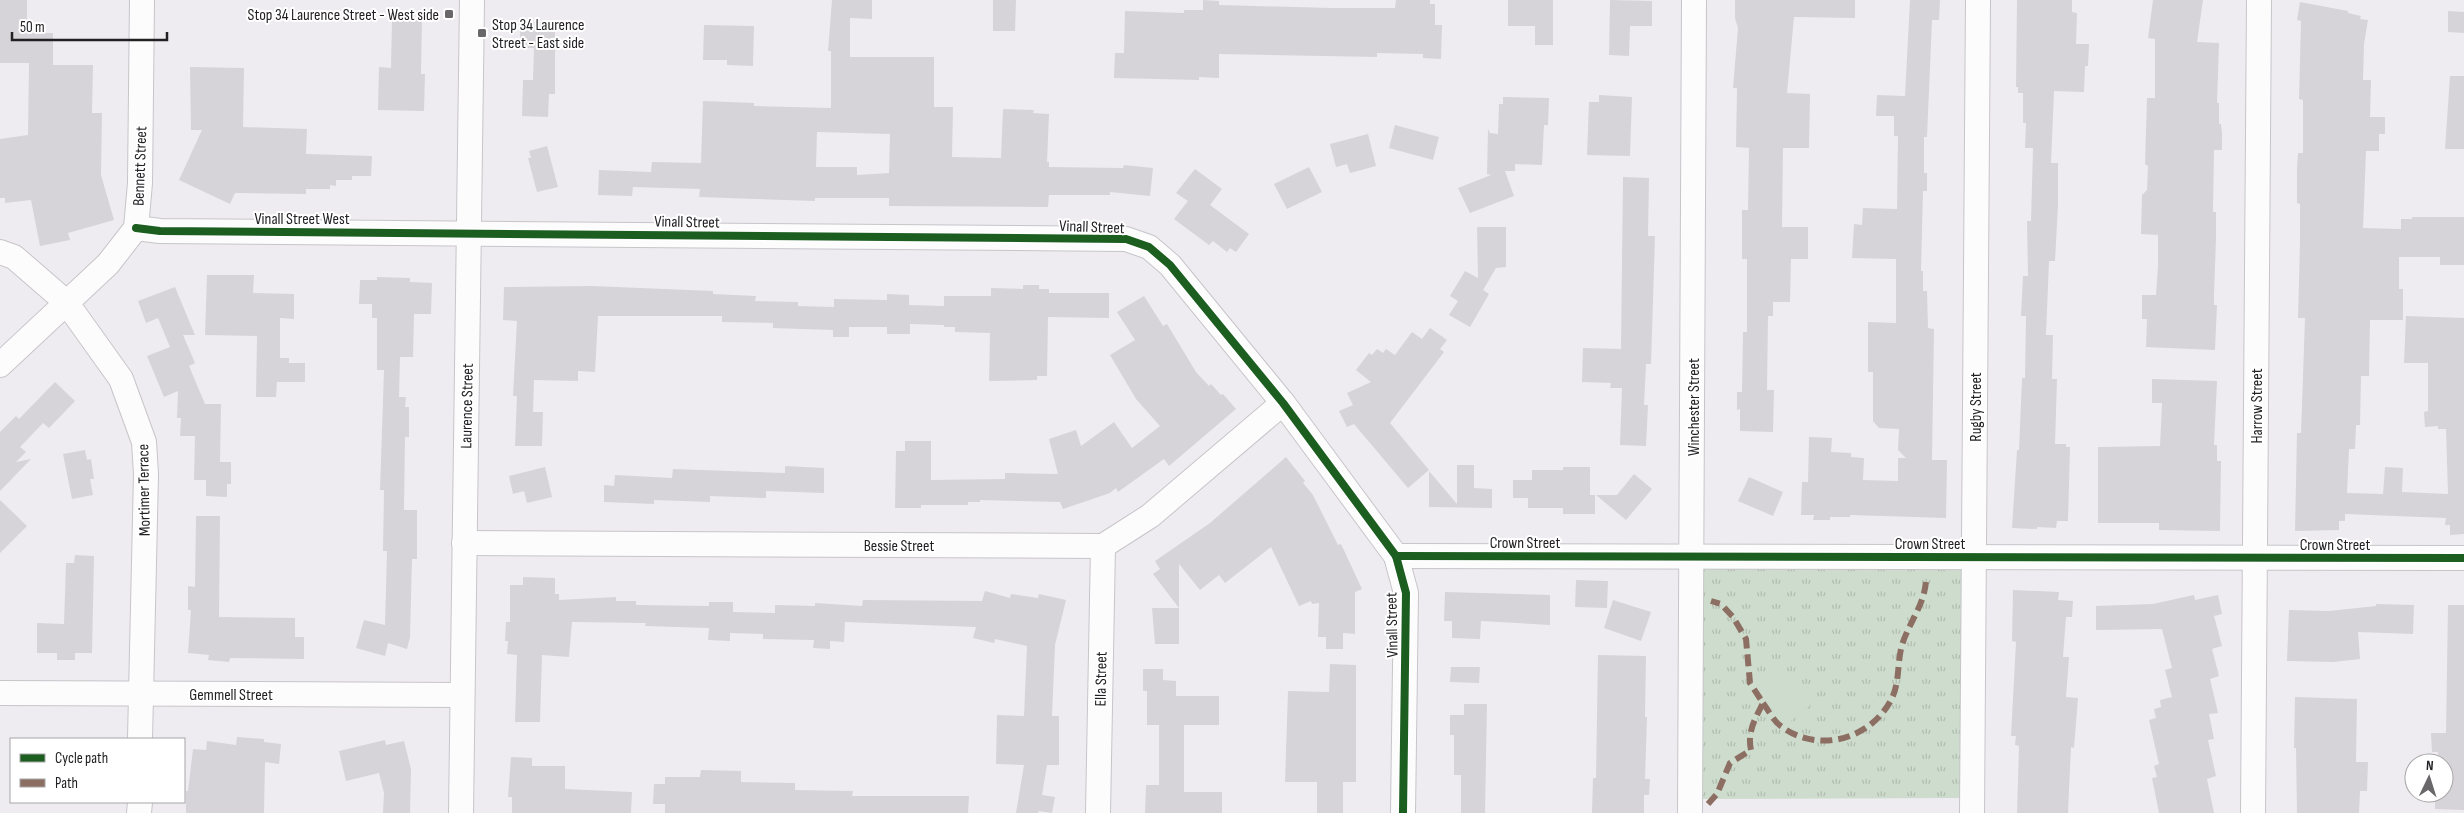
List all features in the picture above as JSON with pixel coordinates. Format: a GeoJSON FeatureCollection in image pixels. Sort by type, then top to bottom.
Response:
{"type":"FeatureCollection","features":[{"type":"Feature","properties":{"kind":"street","name":"Bennett Street"},"geometry":{"type":"LineString","coordinates":[[0,366],[108,264],[136,228],[140,183],[142,0]]}},
{"type":"Feature","properties":{"kind":"street","name":"Laurence Street"},"geometry":{"type":"LineString","coordinates":[[460,813],[472,0]]}},
{"type":"Feature","properties":{"kind":"street","name":"Winchester Street"},"geometry":{"type":"LineString","coordinates":[[1690,813],[1694,0]]}},
{"type":"Feature","properties":{"kind":"street","name":"Rugby Street"},"geometry":{"type":"LineString","coordinates":[[1972,813],[1978,0]]}},
{"type":"Feature","properties":{"kind":"street","name":"Harrow Street"},"geometry":{"type":"LineString","coordinates":[[2253,813],[2259,0]]}},
{"type":"Feature","properties":{"kind":"street","name":"Vinall Street West"},"geometry":{"type":"LineString","coordinates":[[136,228],[160,231],[469,233]]}},
{"type":"Feature","properties":{"kind":"street","name":"Vinall Street"},"geometry":{"type":"LineString","coordinates":[[469,233],[1126,239],[1149,247],[1170,266],[1283,403],[1396,556],[1406,593],[1403,813]]}},
{"type":"Feature","properties":{"kind":"street","name":"Mortimer Terrace"},"geometry":{"type":"LineString","coordinates":[[0,252],[14,257],[66,302],[121,379],[144,442],[146,474],[140,738]]}},
{"type":"Feature","properties":{"kind":"street"},"geometry":{"type":"LineString","coordinates":[[1103,546],[1150,516],[1283,403]]}},
{"type":"Feature","properties":{"kind":"street","name":"Bessie Street"},"geometry":{"type":"LineString","coordinates":[[464,543],[1103,546]]}},
{"type":"Feature","properties":{"kind":"street","name":"Ella Street"},"geometry":{"type":"LineString","coordinates":[[1098,813],[1103,546]]}},
{"type":"Feature","properties":{"kind":"street","name":"Crown Street"},"geometry":{"type":"LineString","coordinates":[[1396,556],[2464,558]]}},
{"type":"Feature","properties":{"kind":"street","name":"Gemmell Street"},"geometry":{"type":"LineString","coordinates":[[0,693],[462,695]]}},
{"type":"Feature","properties":{"kind":"green space"},"geometry":{"type":"Polygon","coordinates":[[[1696,556],[1970,557],[1968,798],[1696,799],[1696,556]]]}},
{"type":"Feature","properties":{"kind":"green space"},"geometry":{"type":"Polygon","coordinates":[[[1783,668],[1812,704],[1786,725],[1756,688],[1783,668]]]}},
{"type":"Feature","properties":{"kind":"building"},"geometry":{"type":"Polygon","coordinates":[[[0,0],[27,0],[27,33],[53,33],[53,65],[93,65],[92,113],[102,113],[101,175],[114,220],[68,233],[70,240],[40,246],[31,200],[5,203],[5,198],[0,198],[0,139],[28,135],[29,63],[0,63],[0,0]]]}},
{"type":"Feature","properties":{"kind":"building"},"geometry":{"type":"Polygon","coordinates":[[[832,0],[872,0],[872,19],[850,18],[850,57],[934,57],[934,107],[953,107],[952,157],[1001,158],[1003,109],[1034,110],[1033,113],[1049,114],[1047,162],[1049,162],[1049,167],[1123,168],[1124,165],[1153,168],[1150,196],[1110,192],[1110,195],[1049,195],[1048,207],[889,206],[889,198],[815,198],[815,201],[699,197],[700,189],[633,187],[632,196],[598,195],[599,170],[651,172],[652,162],[701,163],[703,101],[754,103],[754,106],[831,108],[831,51],[828,51],[832,0]],[[817,132],[816,167],[857,167],[857,175],[889,173],[890,134],[817,132]]]}},
{"type":"Feature","properties":{"kind":"building"},"geometry":{"type":"Polygon","coordinates":[[[993,0],[1016,0],[1015,31],[993,31],[993,0]]]}},
{"type":"Feature","properties":{"kind":"building"},"geometry":{"type":"Polygon","coordinates":[[[1203,0],[1219,1],[1219,5],[1395,8],[1396,0],[1430,0],[1430,4],[1435,4],[1435,25],[1442,25],[1441,59],[1423,58],[1423,54],[1377,53],[1377,57],[1219,54],[1219,78],[1199,77],[1199,80],[1114,78],[1115,53],[1124,53],[1125,11],[1184,13],[1184,10],[1203,10],[1203,0]]]}},
{"type":"Feature","properties":{"kind":"building"},"geometry":{"type":"Polygon","coordinates":[[[1508,0],[1553,0],[1553,45],[1535,45],[1535,26],[1508,26],[1508,0]]]}},
{"type":"Feature","properties":{"kind":"building"},"geometry":{"type":"Polygon","coordinates":[[[1610,0],[1652,1],[1652,26],[1630,26],[1629,56],[1609,55],[1610,0]]]}},
{"type":"Feature","properties":{"kind":"building"},"geometry":{"type":"Polygon","coordinates":[[[1735,0],[1855,0],[1855,18],[1794,17],[1787,93],[1810,94],[1809,148],[1783,148],[1782,227],[1808,227],[1808,259],[1791,259],[1790,302],[1773,302],[1773,316],[1768,316],[1767,390],[1774,390],[1773,432],[1740,431],[1740,409],[1737,410],[1737,392],[1742,392],[1743,332],[1747,332],[1747,259],[1742,259],[1742,210],[1748,210],[1749,148],[1736,147],[1737,88],[1733,88],[1738,28],[1735,18],[1735,0]]]}},
{"type":"Feature","properties":{"kind":"building"},"geometry":{"type":"Polygon","coordinates":[[[1910,0],[1940,0],[1939,20],[1932,20],[1927,137],[1924,137],[1924,173],[1927,173],[1927,191],[1923,191],[1921,271],[1923,271],[1923,291],[1927,291],[1928,328],[1934,329],[1932,460],[1947,460],[1946,518],[1850,515],[1850,517],[1830,517],[1830,520],[1813,520],[1814,515],[1801,515],[1802,482],[1808,482],[1809,437],[1832,438],[1831,452],[1851,453],[1851,457],[1864,458],[1863,480],[1898,481],[1898,458],[1906,458],[1898,450],[1899,429],[1879,428],[1873,421],[1873,372],[1868,372],[1868,322],[1896,323],[1896,259],[1852,258],[1854,224],[1862,225],[1863,208],[1897,209],[1898,136],[1894,136],[1894,116],[1876,116],[1877,95],[1905,96],[1910,0]]]}},
{"type":"Feature","properties":{"kind":"building"},"geometry":{"type":"Polygon","coordinates":[[[2017,0],[2072,0],[2072,12],[2077,13],[2076,44],[2089,44],[2088,66],[2085,66],[2084,92],[2054,91],[2051,163],[2058,163],[2058,205],[2055,261],[2049,261],[2046,335],[2053,335],[2052,379],[2057,379],[2055,444],[2066,444],[2066,447],[2070,447],[2068,521],[2057,521],[2056,528],[2012,528],[2017,450],[2019,450],[2022,378],[2025,378],[2026,316],[2021,316],[2023,276],[2028,276],[2027,221],[2031,221],[2033,148],[2025,148],[2026,123],[2023,123],[2023,93],[2018,93],[2018,87],[2016,87],[2017,0]]]}},
{"type":"Feature","properties":{"kind":"building"},"geometry":{"type":"Polygon","coordinates":[[[2153,0],[2203,0],[2197,42],[2219,43],[2217,103],[2219,103],[2222,150],[2214,150],[2213,212],[2216,212],[2216,238],[2214,305],[2217,305],[2215,350],[2146,347],[2147,319],[2142,319],[2142,295],[2156,295],[2158,266],[2158,235],[2141,234],[2142,195],[2147,190],[2148,166],[2145,164],[2147,98],[2155,98],[2155,39],[2148,38],[2153,0]]]}},
{"type":"Feature","properties":{"kind":"building"},"geometry":{"type":"Polygon","coordinates":[[[2300,2],[2348,11],[2348,13],[2361,16],[2360,19],[2368,20],[2364,44],[2363,80],[2371,80],[2370,117],[2385,117],[2385,134],[2379,134],[2379,151],[2366,151],[2363,228],[2401,229],[2401,219],[2412,219],[2412,217],[2464,217],[2464,265],[2440,265],[2440,257],[2399,257],[2399,289],[2403,289],[2403,320],[2370,320],[2369,376],[2361,376],[2360,425],[2356,425],[2355,449],[2349,449],[2347,493],[2383,494],[2385,467],[2403,468],[2402,492],[2448,494],[2446,429],[2438,429],[2438,426],[2425,427],[2424,412],[2428,411],[2428,363],[2404,363],[2406,316],[2464,318],[2464,534],[2450,535],[2450,525],[2445,525],[2446,518],[2345,514],[2345,521],[2339,521],[2339,530],[2295,531],[2297,433],[2301,433],[2305,318],[2298,318],[2300,204],[2297,203],[2297,169],[2298,153],[2303,153],[2303,100],[2299,99],[2301,21],[2297,20],[2300,2]]]}},
{"type":"Feature","properties":{"kind":"building"},"geometry":{"type":"Polygon","coordinates":[[[2448,11],[2464,12],[2464,33],[2448,32],[2448,11]]]}},
{"type":"Feature","properties":{"kind":"building"},"geometry":{"type":"Polygon","coordinates":[[[392,20],[422,20],[421,74],[425,74],[424,111],[378,110],[379,67],[391,68],[392,20]]]}},
{"type":"Feature","properties":{"kind":"building"},"geometry":{"type":"Polygon","coordinates":[[[533,22],[555,22],[555,94],[549,94],[548,117],[522,116],[523,80],[533,80],[534,48],[520,48],[520,28],[533,28],[533,22]]]}},
{"type":"Feature","properties":{"kind":"building"},"geometry":{"type":"Polygon","coordinates":[[[704,25],[754,26],[753,66],[727,65],[727,60],[703,60],[704,25]]]}},
{"type":"Feature","properties":{"kind":"building"},"geometry":{"type":"Polygon","coordinates":[[[190,67],[244,68],[243,127],[307,129],[306,154],[372,156],[371,176],[352,176],[352,180],[336,180],[336,186],[330,185],[330,189],[306,189],[306,194],[235,193],[230,204],[179,180],[202,130],[191,130],[190,67]]]}},
{"type":"Feature","properties":{"kind":"building"},"geometry":{"type":"Polygon","coordinates":[[[2450,76],[2464,76],[2464,149],[2445,149],[2450,76]]]}},
{"type":"Feature","properties":{"kind":"building"},"geometry":{"type":"Polygon","coordinates":[[[1599,95],[1632,97],[1630,156],[1587,155],[1589,102],[1599,102],[1599,95]]]}},
{"type":"Feature","properties":{"kind":"building"},"geometry":{"type":"Polygon","coordinates":[[[1503,97],[1549,98],[1548,125],[1544,125],[1542,165],[1515,164],[1515,171],[1505,171],[1514,196],[1470,213],[1458,188],[1491,175],[1487,174],[1488,129],[1490,133],[1498,134],[1499,104],[1503,104],[1503,97]]]}},
{"type":"Feature","properties":{"kind":"building"},"geometry":{"type":"Polygon","coordinates":[[[1395,125],[1439,137],[1433,160],[1389,148],[1395,125]]]}},
{"type":"Feature","properties":{"kind":"building"},"geometry":{"type":"Polygon","coordinates":[[[1368,134],[1376,166],[1350,173],[1347,164],[1336,167],[1330,144],[1368,134]]]}},
{"type":"Feature","properties":{"kind":"building"},"geometry":{"type":"Polygon","coordinates":[[[547,146],[558,187],[537,192],[528,158],[531,158],[529,151],[547,146]]]}},
{"type":"Feature","properties":{"kind":"building"},"geometry":{"type":"Polygon","coordinates":[[[1309,167],[1322,192],[1287,209],[1274,184],[1309,167]]]}},
{"type":"Feature","properties":{"kind":"building"},"geometry":{"type":"Polygon","coordinates":[[[1195,169],[1222,189],[1210,205],[1249,234],[1236,252],[1230,248],[1227,252],[1213,241],[1209,245],[1174,219],[1188,201],[1176,193],[1195,169]]]}},
{"type":"Feature","properties":{"kind":"building"},"geometry":{"type":"Polygon","coordinates":[[[1623,177],[1649,178],[1648,236],[1655,236],[1651,364],[1646,364],[1644,405],[1648,405],[1646,446],[1620,445],[1622,388],[1610,388],[1611,383],[1582,382],[1583,348],[1621,349],[1623,177]]]}},
{"type":"Feature","properties":{"kind":"building"},"geometry":{"type":"Polygon","coordinates":[[[1477,227],[1506,227],[1506,267],[1496,268],[1483,290],[1489,294],[1470,327],[1449,315],[1458,301],[1450,296],[1465,271],[1478,278],[1477,227]]]}},
{"type":"Feature","properties":{"kind":"building"},"geometry":{"type":"Polygon","coordinates":[[[207,275],[254,275],[253,293],[294,294],[294,319],[280,318],[280,358],[289,358],[289,363],[305,363],[305,382],[277,382],[276,397],[256,397],[257,336],[205,335],[207,275]]]}},
{"type":"Feature","properties":{"kind":"building"},"geometry":{"type":"Polygon","coordinates":[[[377,277],[410,278],[410,282],[432,283],[431,314],[414,314],[413,357],[400,357],[399,397],[406,397],[405,407],[409,407],[409,437],[405,437],[404,510],[417,510],[417,559],[412,559],[410,637],[407,649],[388,643],[385,656],[356,648],[364,620],[385,625],[387,551],[383,551],[384,490],[380,490],[384,370],[377,370],[377,318],[372,318],[372,304],[359,304],[360,280],[377,280],[377,277]]]}},
{"type":"Feature","properties":{"kind":"building"},"geometry":{"type":"Polygon","coordinates":[[[1023,285],[1039,285],[1039,289],[1049,289],[1049,293],[1109,293],[1109,318],[1048,317],[1047,376],[1037,376],[1037,380],[989,381],[990,333],[955,332],[955,327],[944,327],[944,325],[910,324],[910,334],[887,334],[887,327],[849,327],[849,337],[833,337],[833,330],[773,328],[773,323],[722,322],[722,316],[598,316],[595,372],[578,371],[578,381],[534,380],[533,412],[543,412],[542,446],[515,446],[517,396],[513,396],[517,321],[503,320],[504,287],[592,286],[713,291],[713,294],[756,296],[755,301],[798,302],[798,306],[834,307],[834,299],[887,300],[887,294],[909,295],[909,305],[944,306],[944,296],[991,296],[991,288],[1023,289],[1023,285]]]}},
{"type":"Feature","properties":{"kind":"building"},"geometry":{"type":"Polygon","coordinates":[[[175,287],[195,335],[183,335],[195,363],[189,366],[205,404],[221,404],[220,462],[231,462],[231,484],[227,484],[227,497],[206,496],[206,480],[194,480],[195,436],[180,436],[181,418],[177,418],[178,391],[164,397],[147,356],[170,347],[158,318],[146,323],[138,301],[175,287]]]}},
{"type":"Feature","properties":{"kind":"building"},"geometry":{"type":"Polygon","coordinates":[[[1144,296],[1163,326],[1167,324],[1196,372],[1209,386],[1211,384],[1221,395],[1223,394],[1236,409],[1169,466],[1164,459],[1118,492],[1116,488],[1110,493],[1063,509],[1060,502],[980,500],[980,502],[968,502],[968,505],[921,505],[921,508],[895,508],[896,451],[905,451],[905,441],[931,441],[931,480],[1005,479],[1005,473],[1058,474],[1049,439],[1076,430],[1081,446],[1114,422],[1132,448],[1160,426],[1136,399],[1110,355],[1135,340],[1117,312],[1144,296]]]}},
{"type":"Feature","properties":{"kind":"building"},"geometry":{"type":"Polygon","coordinates":[[[1430,328],[1447,340],[1440,349],[1444,352],[1390,423],[1429,470],[1408,488],[1354,424],[1347,427],[1339,411],[1353,405],[1347,393],[1371,382],[1356,370],[1369,353],[1372,355],[1377,349],[1383,353],[1386,349],[1395,355],[1412,332],[1422,339],[1430,328]]]}},
{"type":"Feature","properties":{"kind":"building"},"geometry":{"type":"Polygon","coordinates":[[[2152,379],[2217,381],[2214,445],[2217,445],[2217,461],[2221,461],[2220,531],[2159,530],[2159,523],[2098,523],[2098,447],[2160,446],[2162,403],[2152,403],[2152,379]]]}},
{"type":"Feature","properties":{"kind":"building"},"geometry":{"type":"Polygon","coordinates":[[[55,382],[75,401],[49,428],[43,423],[20,447],[26,452],[16,462],[31,459],[0,491],[0,432],[16,416],[19,419],[55,382]]]}},
{"type":"Feature","properties":{"kind":"building"},"geometry":{"type":"Polygon","coordinates":[[[85,450],[87,460],[91,459],[94,479],[90,479],[93,495],[72,499],[63,454],[85,450]]]}},
{"type":"Feature","properties":{"kind":"building"},"geometry":{"type":"Polygon","coordinates":[[[1286,457],[1305,481],[1303,483],[1313,495],[1338,545],[1341,544],[1362,589],[1355,592],[1355,634],[1343,633],[1343,649],[1326,649],[1326,637],[1318,637],[1319,603],[1312,604],[1311,601],[1299,606],[1271,547],[1225,583],[1219,575],[1200,590],[1179,564],[1179,608],[1153,574],[1160,569],[1155,561],[1210,523],[1286,457]]]}},
{"type":"Feature","properties":{"kind":"building"},"geometry":{"type":"Polygon","coordinates":[[[1457,465],[1474,465],[1474,488],[1492,489],[1492,508],[1429,507],[1429,471],[1457,504],[1457,465]]]}},
{"type":"Feature","properties":{"kind":"building"},"geometry":{"type":"Polygon","coordinates":[[[785,466],[824,468],[824,493],[766,491],[766,498],[710,496],[710,502],[654,500],[654,504],[604,502],[604,485],[614,486],[615,475],[672,478],[673,469],[785,473],[785,466]]]}},
{"type":"Feature","properties":{"kind":"building"},"geometry":{"type":"Polygon","coordinates":[[[545,467],[552,497],[527,503],[524,491],[513,494],[509,476],[545,467]]]}},
{"type":"Feature","properties":{"kind":"building"},"geometry":{"type":"Polygon","coordinates":[[[1563,467],[1590,467],[1590,495],[1595,495],[1595,514],[1563,514],[1563,508],[1528,508],[1528,498],[1513,498],[1513,480],[1532,480],[1532,470],[1563,470],[1563,467]]]}},
{"type":"Feature","properties":{"kind":"building"},"geometry":{"type":"Polygon","coordinates":[[[1634,474],[1652,489],[1626,520],[1596,495],[1617,495],[1634,474]]]}},
{"type":"Feature","properties":{"kind":"building"},"geometry":{"type":"Polygon","coordinates":[[[1749,477],[1783,492],[1773,516],[1738,501],[1749,477]]]}},
{"type":"Feature","properties":{"kind":"building"},"geometry":{"type":"Polygon","coordinates":[[[0,500],[27,526],[0,553],[0,500]]]}},
{"type":"Feature","properties":{"kind":"building"},"geometry":{"type":"Polygon","coordinates":[[[196,516],[220,516],[219,617],[295,618],[295,637],[304,637],[304,659],[230,658],[229,662],[208,660],[209,655],[188,653],[191,610],[188,610],[188,586],[195,587],[196,516]]]}},
{"type":"Feature","properties":{"kind":"building"},"geometry":{"type":"Polygon","coordinates":[[[75,555],[94,556],[92,653],[75,653],[75,660],[57,660],[57,653],[37,653],[37,623],[64,624],[66,563],[74,563],[75,555]]]}},
{"type":"Feature","properties":{"kind":"building"},"geometry":{"type":"Polygon","coordinates":[[[523,577],[555,578],[555,594],[559,594],[559,600],[616,597],[616,601],[636,601],[636,605],[709,606],[709,602],[733,602],[733,612],[775,613],[775,605],[815,606],[815,603],[862,606],[863,600],[982,601],[985,591],[1010,598],[1011,594],[1038,598],[1039,594],[1066,600],[1055,645],[1052,716],[1059,716],[1059,765],[1047,765],[1042,795],[1055,797],[1052,813],[1039,811],[1038,813],[1016,813],[1024,765],[996,764],[997,715],[1024,716],[1027,646],[995,639],[994,643],[973,638],[976,627],[845,622],[844,642],[830,641],[830,649],[813,648],[814,640],[763,639],[763,634],[730,633],[730,641],[708,640],[709,628],[645,626],[646,623],[572,622],[569,657],[542,655],[540,722],[515,722],[517,655],[507,654],[508,641],[505,641],[506,622],[510,622],[510,585],[523,585],[523,577]]]}},
{"type":"Feature","properties":{"kind":"building"},"geometry":{"type":"Polygon","coordinates":[[[1576,580],[1608,581],[1607,608],[1575,607],[1576,580]]]}},
{"type":"Feature","properties":{"kind":"building"},"geometry":{"type":"Polygon","coordinates":[[[2013,590],[2059,592],[2058,600],[2073,601],[2072,617],[2066,617],[2063,657],[2069,657],[2066,697],[2078,698],[2074,748],[2071,747],[2068,813],[2017,813],[2019,746],[2015,745],[2016,736],[2011,736],[2016,642],[2012,641],[2013,590]]]}},
{"type":"Feature","properties":{"kind":"building"},"geometry":{"type":"Polygon","coordinates":[[[1445,592],[1550,595],[1550,625],[1481,621],[1480,639],[1452,638],[1452,621],[1444,621],[1445,592]]]}},
{"type":"Feature","properties":{"kind":"building"},"geometry":{"type":"Polygon","coordinates":[[[2194,595],[2195,600],[2218,595],[2222,614],[2214,616],[2222,646],[2212,649],[2219,676],[2210,679],[2218,713],[2209,714],[2214,739],[2208,740],[2216,776],[2207,779],[2214,813],[2159,813],[2152,778],[2157,777],[2154,766],[2159,764],[2149,720],[2156,718],[2154,709],[2161,707],[2160,700],[2172,697],[2165,670],[2172,668],[2162,629],[2096,630],[2096,606],[2153,604],[2194,595]]]}},
{"type":"Feature","properties":{"kind":"building"},"geometry":{"type":"Polygon","coordinates":[[[1613,600],[1651,612],[1641,641],[1604,628],[1613,600]]]}},
{"type":"Feature","properties":{"kind":"building"},"geometry":{"type":"Polygon","coordinates":[[[2376,604],[2414,605],[2413,634],[2358,632],[2360,659],[2333,662],[2287,661],[2289,610],[2329,611],[2376,606],[2376,604]]]}},
{"type":"Feature","properties":{"kind":"building"},"geometry":{"type":"Polygon","coordinates":[[[2448,605],[2464,605],[2464,810],[2435,809],[2435,803],[2454,803],[2454,753],[2432,752],[2431,733],[2446,733],[2448,605]]]}},
{"type":"Feature","properties":{"kind":"building"},"geometry":{"type":"Polygon","coordinates":[[[1152,608],[1179,608],[1179,644],[1155,644],[1152,608]]]}},
{"type":"Feature","properties":{"kind":"building"},"geometry":{"type":"Polygon","coordinates":[[[1598,655],[1646,656],[1645,779],[1650,779],[1649,795],[1644,795],[1644,813],[1592,813],[1593,778],[1596,778],[1598,655]]]}},
{"type":"Feature","properties":{"kind":"building"},"geometry":{"type":"Polygon","coordinates":[[[1330,664],[1356,665],[1356,782],[1343,782],[1343,813],[1317,813],[1317,782],[1285,782],[1288,691],[1329,692],[1330,664]]]}},
{"type":"Feature","properties":{"kind":"building"},"geometry":{"type":"Polygon","coordinates":[[[1451,667],[1480,667],[1479,683],[1450,682],[1451,667]]]}},
{"type":"Feature","properties":{"kind":"building"},"geometry":{"type":"Polygon","coordinates":[[[1143,669],[1163,669],[1163,680],[1176,681],[1176,696],[1219,696],[1219,725],[1184,725],[1184,792],[1222,792],[1222,813],[1145,813],[1146,785],[1159,785],[1159,725],[1147,725],[1147,691],[1143,691],[1143,669]]]}},
{"type":"Feature","properties":{"kind":"building"},"geometry":{"type":"Polygon","coordinates":[[[2295,697],[2357,699],[2356,762],[2368,762],[2367,791],[2360,791],[2359,813],[2297,813],[2296,748],[2294,748],[2295,697]]]}},
{"type":"Feature","properties":{"kind":"building"},"geometry":{"type":"Polygon","coordinates":[[[1464,704],[1487,704],[1485,813],[1461,813],[1461,775],[1454,775],[1454,735],[1450,735],[1450,715],[1464,715],[1464,704]]]}},
{"type":"Feature","properties":{"kind":"building"},"geometry":{"type":"Polygon","coordinates":[[[237,737],[264,739],[264,742],[281,744],[279,764],[265,762],[264,813],[186,813],[186,791],[188,791],[193,749],[206,750],[207,741],[236,745],[237,737]]]}},
{"type":"Feature","properties":{"kind":"building"},"geometry":{"type":"Polygon","coordinates":[[[385,740],[386,745],[404,741],[411,769],[410,813],[383,813],[384,793],[379,773],[346,781],[339,751],[385,740]]]}},
{"type":"Feature","properties":{"kind":"building"},"geometry":{"type":"Polygon","coordinates":[[[511,757],[532,758],[532,766],[565,766],[565,789],[632,792],[631,813],[512,813],[512,797],[508,797],[511,757]]]}},
{"type":"Feature","properties":{"kind":"building"},"geometry":{"type":"Polygon","coordinates":[[[701,770],[741,771],[741,782],[795,783],[795,790],[853,791],[852,796],[969,796],[968,813],[665,813],[665,804],[653,804],[654,784],[665,784],[665,777],[700,777],[701,770]]]}},
{"type":"Feature","properties":{"kind":"marked path"},"geometry":{"type":"LineString","coordinates":[[1763,703],[1779,725],[1797,735],[1812,740],[1843,738],[1872,724],[1883,712],[1895,692],[1902,645],[1923,596],[1926,578]]}},
{"type":"Feature","properties":{"kind":"marked path"},"geometry":{"type":"LineString","coordinates":[[1708,804],[1717,794],[1730,763],[1751,750],[1751,731],[1763,703],[1750,683],[1746,639],[1733,617],[1721,604],[1711,601]]}},
{"type":"Feature","properties":{"kind":"cycle path"},"geometry":{"type":"LineString","coordinates":[[136,228],[160,231],[1126,239],[1149,247],[1170,265],[1283,403],[1396,556],[1406,593],[1403,813]]}},
{"type":"Feature","properties":{"kind":"cycle path"},"geometry":{"type":"LineString","coordinates":[[1396,556],[2464,558]]}},
{"type":"Feature","properties":{"kind":"place","name":"Stop 34 Laurence Street - West side"},"geometry":{"type":"Point","coordinates":[449,14]}},
{"type":"Feature","properties":{"kind":"place","name":"Stop 34 Laurence Street - East side"},"geometry":{"type":"Point","coordinates":[482,33]}}]}
